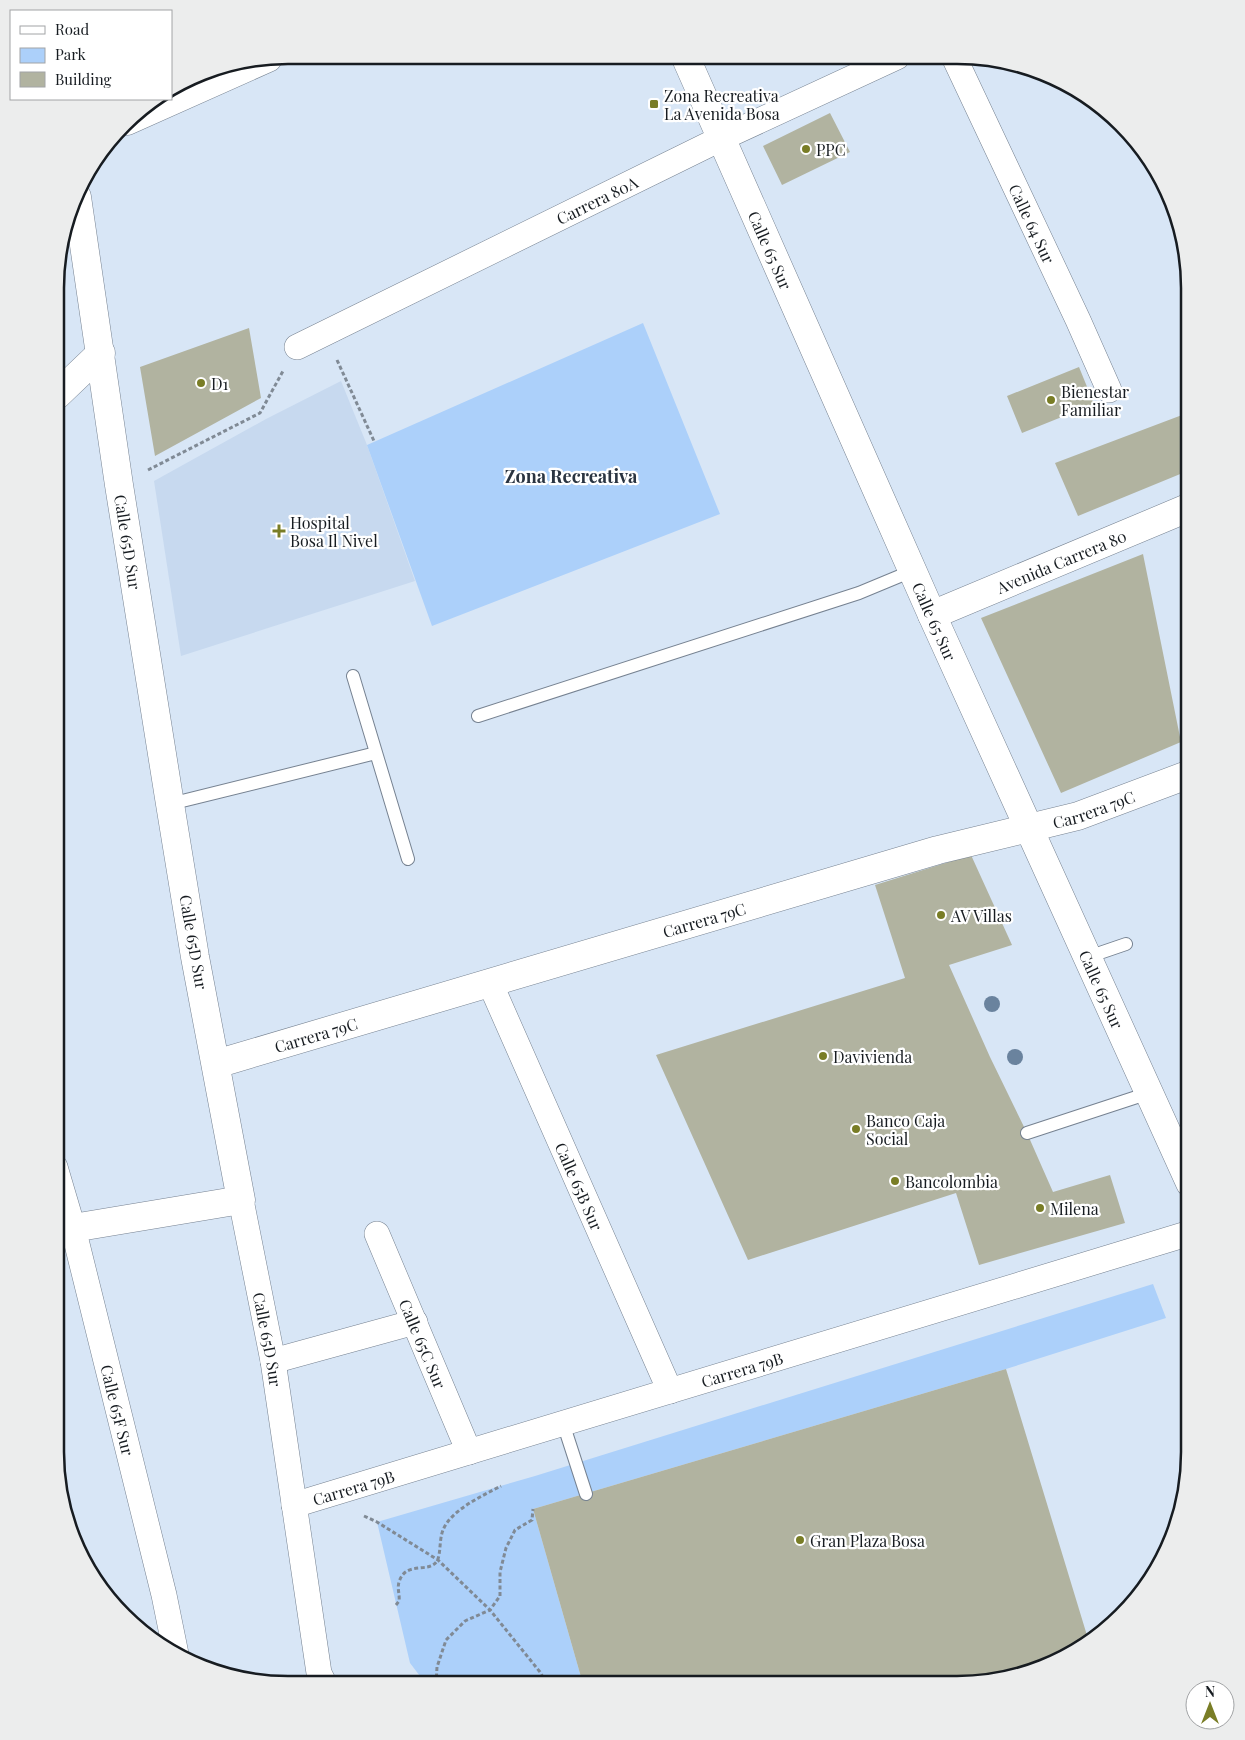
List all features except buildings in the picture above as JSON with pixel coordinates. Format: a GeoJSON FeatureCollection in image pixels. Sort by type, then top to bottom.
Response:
{"type":"FeatureCollection","features":[{"type":"Feature","properties":{"kind":"street","name":"Calle 65 Sur"},"geometry":{"type":"LineString","coordinates":[[689,64],[912,571],[1181,1163]]}},
{"type":"Feature","properties":{"kind":"street","name":"Carrera 80A"},"geometry":{"type":"LineString","coordinates":[[297,347],[722,138],[882,64]]}},
{"type":"Feature","properties":{"kind":"street","name":"Calle 64 Sur"},"geometry":{"type":"LineString","coordinates":[[957,64],[1109,390]]}},
{"type":"Feature","properties":{"kind":"street"},"geometry":{"type":"LineString","coordinates":[[149,111],[247,68]]}},
{"type":"Feature","properties":{"kind":"street","name":"Calle 65D Sur"},"geometry":{"type":"LineString","coordinates":[[79,208],[119,485],[195,957],[273,1361],[320,1676]]}},
{"type":"Feature","properties":{"kind":"street"},"geometry":{"type":"LineString","coordinates":[[64,388],[101,353]]}},
{"type":"Feature","properties":{"kind":"street","name":"Avenida Carrera 80"},"geometry":{"type":"LineString","coordinates":[[932,615],[1181,511]]}},
{"type":"Feature","properties":{"kind":"street","name":"Carrera 79C"},"geometry":{"type":"LineString","coordinates":[[216,1064],[938,850],[1096,811],[1181,778]]}},
{"type":"Feature","properties":{"kind":"street","name":"Calle 65B Sur"},"geometry":{"type":"LineString","coordinates":[[490,983],[670,1391]]}},
{"type":"Feature","properties":{"kind":"street"},"geometry":{"type":"LineString","coordinates":[[64,1230],[242,1200]]}},
{"type":"Feature","properties":{"kind":"street","name":"Calle 65F Sur"},"geometry":{"type":"LineString","coordinates":[[64,1230],[164,1595],[174,1646]]}},
{"type":"Feature","properties":{"kind":"street","name":"Calle 65C Sur"},"geometry":{"type":"LineString","coordinates":[[377,1234],[470,1452]]}},
{"type":"Feature","properties":{"kind":"street","name":"Carrera 79B"},"geometry":{"type":"LineString","coordinates":[[294,1505],[1181,1236]]}},
{"type":"Feature","properties":{"kind":"street"},"geometry":{"type":"LineString","coordinates":[[273,1361],[415,1322]]}},
{"type":"Feature","properties":{"kind":"lane"},"geometry":{"type":"LineString","coordinates":[[478,716],[859,594],[912,571]]}},
{"type":"Feature","properties":{"kind":"lane"},"geometry":{"type":"LineString","coordinates":[[353,676],[408,859]]}},
{"type":"Feature","properties":{"kind":"lane"},"geometry":{"type":"LineString","coordinates":[[170,804],[376,753]]}},
{"type":"Feature","properties":{"kind":"lane"},"geometry":{"type":"LineString","coordinates":[[1088,957],[1126,944]]}},
{"type":"Feature","properties":{"kind":"lane"},"geometry":{"type":"LineString","coordinates":[[1028,1133],[1149,1093]]}},
{"type":"Feature","properties":{"kind":"lane"},"geometry":{"type":"LineString","coordinates":[[563,1423],[586,1494]]}},
{"type":"Feature","properties":{"kind":"path"},"geometry":{"type":"LineString","coordinates":[[325,332],[374,441]]}},
{"type":"Feature","properties":{"kind":"path"},"geometry":{"type":"LineString","coordinates":[[119,485],[260,413],[297,347]]}},
{"type":"Feature","properties":{"kind":"path"},"geometry":{"type":"LineString","coordinates":[[396,1605],[399,1601],[398,1588],[400,1580],[404,1574],[409,1569],[433,1565],[438,1560],[440,1552],[439,1541],[444,1528],[449,1522],[467,1504],[501,1486]]}},
{"type":"Feature","properties":{"kind":"path"},"geometry":{"type":"LineString","coordinates":[[436,1676],[437,1667],[446,1640],[465,1621],[490,1610],[500,1596],[500,1572],[506,1548],[515,1530],[532,1520],[532,1509]]}},
{"type":"Feature","properties":{"kind":"path"},"geometry":{"type":"LineString","coordinates":[[362,1515],[377,1522],[438,1560],[490,1610],[542,1676]]}},
{"type":"Feature","properties":{"kind":"shaded area","name":"Hospital Bosa Il Nivel"},"geometry":{"type":"Polygon","coordinates":[[[341,381],[367,445],[415,581],[181,656],[154,481],[266,419],[341,381]]]}},
{"type":"Feature","properties":{"kind":"green space"},"geometry":{"type":"Polygon","coordinates":[[[643,323],[720,514],[432,626],[367,445],[643,323]]]}},
{"type":"Feature","properties":{"kind":"green space"},"geometry":{"type":"Polygon","coordinates":[[[1153,1284],[1166,1318],[1006,1369],[533,1509],[581,1676],[420,1676],[410,1663],[377,1522],[535,1476],[1153,1284]]]}},
{"type":"Feature","properties":{"kind":"place","name":"Zona Recreativa La Avenida Bosa"},"geometry":{"type":"Point","coordinates":[654,104]}},
{"type":"Feature","properties":{"kind":"place","name":"PPC"},"geometry":{"type":"Point","coordinates":[806,149]}},
{"type":"Feature","properties":{"kind":"place","name":"D1"},"geometry":{"type":"Point","coordinates":[201,383]}},
{"type":"Feature","properties":{"kind":"place","name":"Bienestar Familiar"},"geometry":{"type":"Point","coordinates":[1051,400]}},
{"type":"Feature","properties":{"kind":"place","name":"Hospital Bosa Il Nivel"},"geometry":{"type":"Point","coordinates":[279,531]}},
{"type":"Feature","properties":{"kind":"place","name":"AV Villas"},"geometry":{"type":"Point","coordinates":[941,915]}},
{"type":"Feature","properties":{"kind":"place","name":"Davivienda"},"geometry":{"type":"Point","coordinates":[823,1056]}},
{"type":"Feature","properties":{"kind":"place","name":"Banco Caja Social"},"geometry":{"type":"Point","coordinates":[856,1129]}},
{"type":"Feature","properties":{"kind":"place","name":"Bancolombia"},"geometry":{"type":"Point","coordinates":[895,1181]}},
{"type":"Feature","properties":{"kind":"place","name":"Milena"},"geometry":{"type":"Point","coordinates":[1040,1208]}},
{"type":"Feature","properties":{"kind":"place","name":"Gran Plaza Bosa"},"geometry":{"type":"Point","coordinates":[800,1540]}},
{"type":"Feature","properties":{"kind":"district","name":"Zona Recreativa"},"geometry":{"type":"Point","coordinates":[571,476]}}]}
